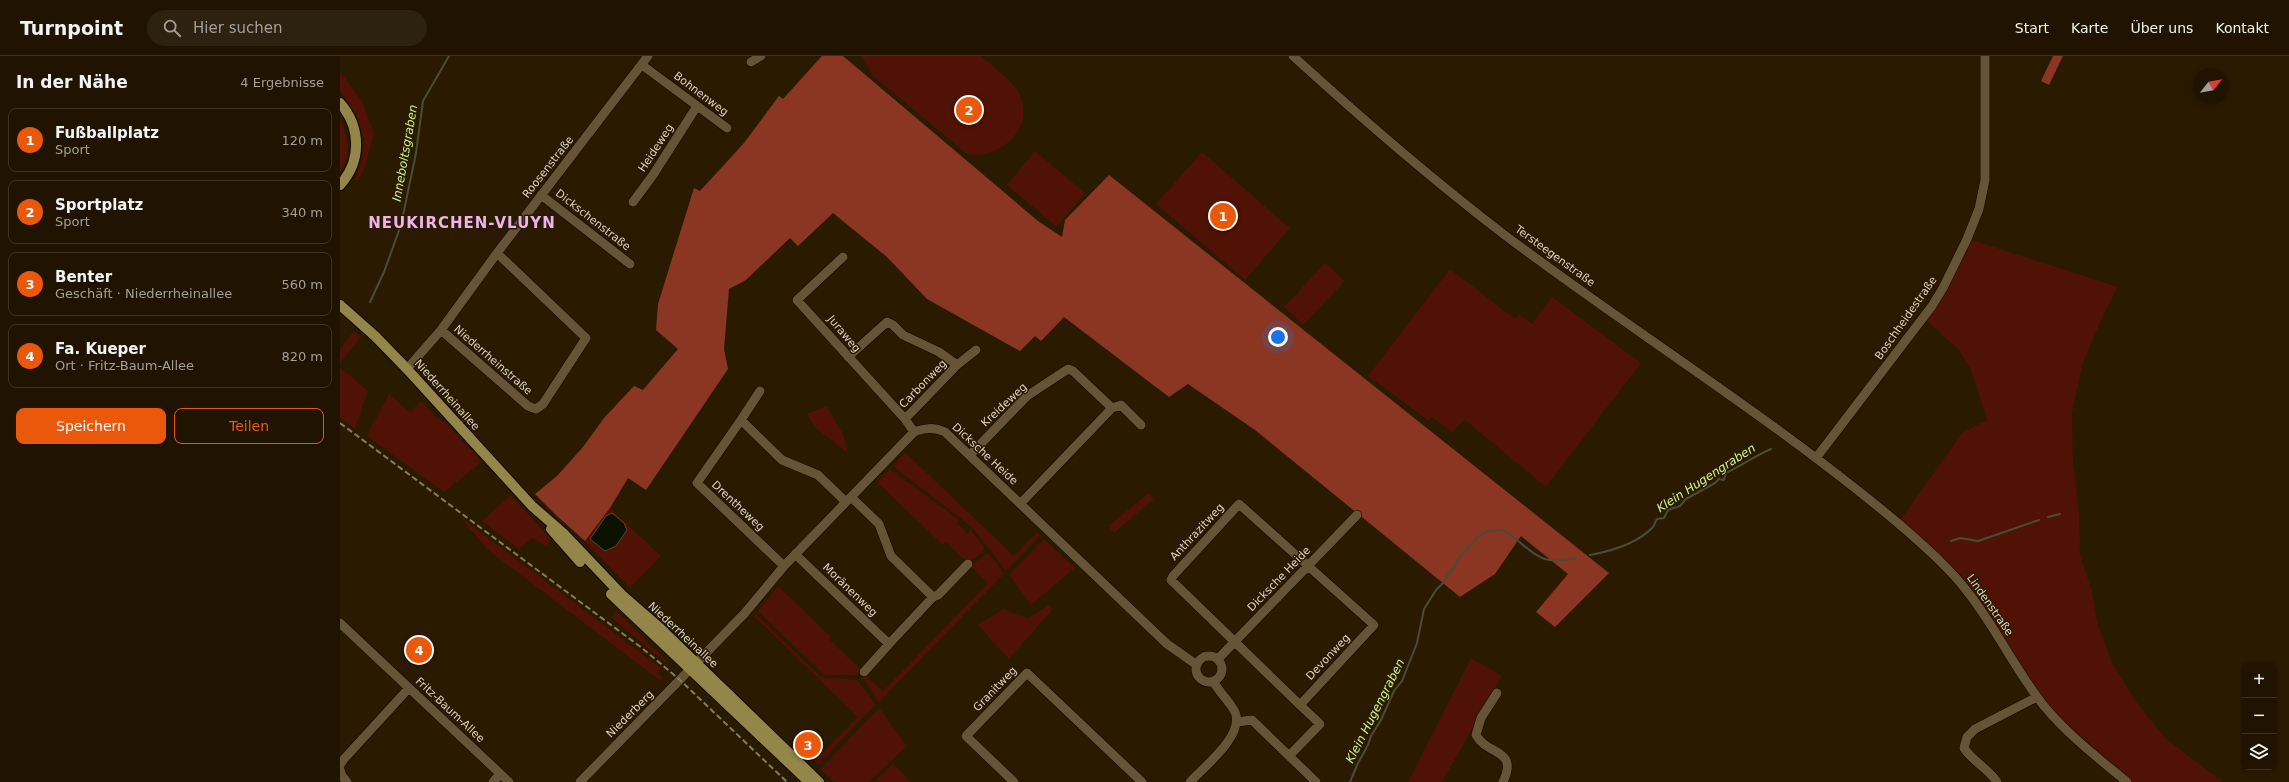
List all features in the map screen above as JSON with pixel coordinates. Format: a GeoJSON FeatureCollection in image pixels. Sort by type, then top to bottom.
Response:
{"type":"FeatureCollection","features":[{"type":"Feature","properties":{"kind":"main road"},"geometry":{"type":"LineString","coordinates":[[340,103],[353,125],[357,143],[356,159],[340,185]]}},
{"type":"Feature","properties":{"kind":"main road","name":"Niederrheinallee"},"geometry":{"type":"LineString","coordinates":[[340,305],[375,336],[407,369],[532,506],[563,533],[693,667],[809,782]]}},
{"type":"Feature","properties":{"kind":"main road","name":"Niederrheinallee"},"geometry":{"type":"LineString","coordinates":[[693,667],[819,782]]}},
{"type":"Feature","properties":{"kind":"street","name":"Roosenstraße"},"geometry":{"type":"LineString","coordinates":[[407,369],[441,330],[497,253],[648,56]]}},
{"type":"Feature","properties":{"kind":"street"},"geometry":{"type":"LineString","coordinates":[[751,62],[761,56]]}},
{"type":"Feature","properties":{"kind":"street","name":"Tersteegenstraße"},"geometry":{"type":"LineString","coordinates":[[1293,56],[1371,127],[1504,234],[1737,399],[1816,458]]}},
{"type":"Feature","properties":{"kind":"street","name":"Boschheidestraße"},"geometry":{"type":"LineString","coordinates":[[1816,458],[1932,306],[1943,288],[1967,239],[1979,209],[1986,180],[1985,56]]}},
{"type":"Feature","properties":{"kind":"street","name":"Bohnenweg"},"geometry":{"type":"LineString","coordinates":[[642,65],[727,128]]}},
{"type":"Feature","properties":{"kind":"street","name":"Heideweg"},"geometry":{"type":"LineString","coordinates":[[633,202],[653,175],[697,106]]}},
{"type":"Feature","properties":{"kind":"street","name":"Dickschenstraße"},"geometry":{"type":"LineString","coordinates":[[541,195],[630,264]]}},
{"type":"Feature","properties":{"kind":"street","name":"Niederrheinstraße"},"geometry":{"type":"LineString","coordinates":[[441,330],[528,406],[536,409],[543,404],[586,338],[497,253]]}},
{"type":"Feature","properties":{"kind":"street","name":"Juraweg"},"geometry":{"type":"LineString","coordinates":[[843,257],[797,300],[839,344],[848,357],[906,419],[914,432]]}},
{"type":"Feature","properties":{"kind":"street","name":"Carbonweg"},"geometry":{"type":"LineString","coordinates":[[848,357],[887,322],[893,325],[903,335],[939,352],[957,365]]}},
{"type":"Feature","properties":{"kind":"street","name":"Carbonweg"},"geometry":{"type":"LineString","coordinates":[[906,419],[957,365],[976,350]]}},
{"type":"Feature","properties":{"kind":"street","name":"Kreideweg"},"geometry":{"type":"LineString","coordinates":[[970,455],[1027,396],[1068,369],[1073,371],[1112,408],[1121,405],[1141,425]]}},
{"type":"Feature","properties":{"kind":"street","name":"Drentheweg"},"geometry":{"type":"LineString","coordinates":[[760,391],[697,483],[784,566]]}},
{"type":"Feature","properties":{"kind":"street"},"geometry":{"type":"LineString","coordinates":[[1021,503],[1112,408]]}},
{"type":"Feature","properties":{"kind":"street"},"geometry":{"type":"LineString","coordinates":[[740,420],[782,460],[818,475],[879,524],[891,556],[933,597]]}},
{"type":"Feature","properties":{"kind":"street","name":"Dicksche Heide"},"geometry":{"type":"LineString","coordinates":[[914,432],[931,428],[945,432],[1167,644],[1197,665]]}},
{"type":"Feature","properties":{"kind":"street"},"geometry":{"type":"LineString","coordinates":[[693,667],[744,614],[795,554],[914,432]]}},
{"type":"Feature","properties":{"kind":"street","name":"Lindenstraße"},"geometry":{"type":"LineString","coordinates":[[1816,458],[1898,523],[1954,575],[1971,596],[2037,697],[2065,730],[2127,782]]}},
{"type":"Feature","properties":{"kind":"street","name":"Anthrazitweg"},"geometry":{"type":"LineString","coordinates":[[1235,642],[1171,580],[1239,504],[1309,565]]}},
{"type":"Feature","properties":{"kind":"street","name":"Dicksche Heide"},"geometry":{"type":"LineString","coordinates":[[1218,659],[1357,515]]}},
{"type":"Feature","properties":{"kind":"street","name":"Moränenweg"},"geometry":{"type":"LineString","coordinates":[[795,554],[888,644]]}},
{"type":"Feature","properties":{"kind":"street"},"geometry":{"type":"LineString","coordinates":[[864,672],[888,644],[933,597],[938,595],[968,564]]}},
{"type":"Feature","properties":{"kind":"street","name":"Devonweg"},"geometry":{"type":"LineString","coordinates":[[1300,705],[1374,625],[1309,565]]}},
{"type":"Feature","properties":{"kind":"street","name":"Fritz-Baum-Allee"},"geometry":{"type":"LineString","coordinates":[[340,623],[509,782]]}},
{"type":"Feature","properties":{"kind":"street"},"geometry":{"type":"LineString","coordinates":[[1235,642],[1320,724],[1289,756]]}},
{"type":"Feature","properties":{"kind":"street"},"geometry":{"type":"LineString","coordinates":[[1206,657],[1218,659],[1222,672],[1213,681],[1205,682],[1198,677],[1197,665],[1206,657]]}},
{"type":"Feature","properties":{"kind":"street","name":"Niederberg"},"geometry":{"type":"LineString","coordinates":[[580,782],[693,667]]}},
{"type":"Feature","properties":{"kind":"street","name":"Granitweg"},"geometry":{"type":"LineString","coordinates":[[1014,782],[966,736],[1027,673],[1142,782]]}},
{"type":"Feature","properties":{"kind":"street"},"geometry":{"type":"LineString","coordinates":[[1190,782],[1225,745],[1234,733],[1238,722],[1234,712],[1221,696],[1213,681]]}},
{"type":"Feature","properties":{"kind":"street"},"geometry":{"type":"LineString","coordinates":[[340,765],[409,688]]}},
{"type":"Feature","properties":{"kind":"street"},"geometry":{"type":"LineString","coordinates":[[1497,692],[1481,718],[1476,736],[1484,745],[1497,750],[1505,760],[1508,767],[1503,782]]}},
{"type":"Feature","properties":{"kind":"street"},"geometry":{"type":"LineString","coordinates":[[1998,782],[1993,775],[1969,756],[1964,748],[1967,737],[1974,729],[2037,697]]}},
{"type":"Feature","properties":{"kind":"street"},"geometry":{"type":"LineString","coordinates":[[1238,722],[1252,720],[1316,782]]}},
{"type":"Feature","properties":{"kind":"street"},"geometry":{"type":"LineString","coordinates":[[340,770],[342,776],[347,782]]}},
{"type":"Feature","properties":{"kind":"street"},"geometry":{"type":"LineString","coordinates":[[493,782],[500,774]]}},
{"type":"Feature","properties":{"kind":"shaded area"},"geometry":{"type":"Polygon","coordinates":[[[822,56],[843,56],[1038,221],[1062,237],[1065,220],[1109,175],[1609,573],[1555,627],[1536,612],[1568,574],[1521,536],[1495,574],[1460,597],[1255,430],[1188,384],[1169,397],[1064,317],[1041,341],[1035,336],[1020,351],[927,299],[887,257],[833,213],[798,246],[790,238],[746,280],[729,289],[724,349],[728,369],[646,490],[628,478],[610,508],[585,541],[535,494],[557,476],[583,447],[604,418],[634,386],[643,390],[678,349],[656,330],[658,304],[694,188],[700,191],[744,143],[779,96],[783,99],[822,56]]]}},
{"type":"Feature","properties":{"kind":"shaded area"},"geometry":{"type":"Polygon","coordinates":[[[862,56],[981,56],[1008,79],[1017,89],[1023,108],[1023,119],[1019,130],[1012,140],[1002,147],[979,155],[967,154],[872,75],[862,56]]]}},
{"type":"Feature","properties":{"kind":"shaded area"},"geometry":{"type":"Polygon","coordinates":[[[2053,56],[2063,56],[2049,85],[2041,81],[2053,56]]]}},
{"type":"Feature","properties":{"kind":"shaded area"},"geometry":{"type":"Polygon","coordinates":[[[340,72],[362,101],[374,133],[365,167],[358,181],[355,179],[362,161],[364,138],[356,114],[340,91],[340,72]]]}},
{"type":"Feature","properties":{"kind":"shaded area"},"geometry":{"type":"Polygon","coordinates":[[[340,119],[347,139],[348,152],[344,166],[340,173],[340,119]]]}},
{"type":"Feature","properties":{"kind":"shaded area"},"geometry":{"type":"Polygon","coordinates":[[[1035,151],[1085,193],[1057,227],[1007,185],[1035,151]]]}},
{"type":"Feature","properties":{"kind":"shaded area"},"geometry":{"type":"Polygon","coordinates":[[[1202,152],[1290,228],[1245,280],[1156,204],[1202,152]]]}},
{"type":"Feature","properties":{"kind":"shaded area"},"geometry":{"type":"Polygon","coordinates":[[[1969,239],[2118,287],[2103,316],[2082,365],[2072,413],[2073,462],[2079,511],[2080,555],[2092,591],[2097,622],[2112,662],[2134,699],[2165,738],[2223,782],[2127,782],[2065,730],[1971,596],[1898,523],[1962,433],[1987,420],[1971,370],[1959,350],[1926,320],[1969,239]]]}},
{"type":"Feature","properties":{"kind":"shaded area"},"geometry":{"type":"Polygon","coordinates":[[[1325,263],[1345,281],[1303,325],[1284,307],[1325,263]]]}},
{"type":"Feature","properties":{"kind":"shaded area"},"geometry":{"type":"Polygon","coordinates":[[[1450,269],[1515,319],[1519,314],[1532,324],[1552,297],[1641,363],[1546,487],[1465,420],[1452,432],[1432,417],[1429,421],[1368,376],[1450,269]]]}},
{"type":"Feature","properties":{"kind":"shaded area"},"geometry":{"type":"Polygon","coordinates":[[[354,331],[361,337],[340,363],[340,349],[354,331]]]}},
{"type":"Feature","properties":{"kind":"shaded area"},"geometry":{"type":"Polygon","coordinates":[[[340,367],[368,391],[355,429],[340,418],[340,367]]]}},
{"type":"Feature","properties":{"kind":"shaded area"},"geometry":{"type":"Polygon","coordinates":[[[389,394],[410,412],[421,401],[436,417],[446,423],[482,462],[444,492],[367,436],[389,394]]]}},
{"type":"Feature","properties":{"kind":"shaded area"},"geometry":{"type":"Polygon","coordinates":[[[827,406],[844,436],[848,453],[817,429],[807,414],[827,406]]]}},
{"type":"Feature","properties":{"kind":"shaded area"},"geometry":{"type":"Polygon","coordinates":[[[905,452],[1014,556],[1037,532],[1040,536],[1006,571],[973,528],[893,466],[905,452]]]}},
{"type":"Feature","properties":{"kind":"shaded area"},"geometry":{"type":"Polygon","coordinates":[[[890,469],[959,520],[957,523],[967,533],[971,530],[984,547],[983,552],[968,563],[946,542],[943,545],[877,482],[890,469]]]}},
{"type":"Feature","properties":{"kind":"shaded area"},"geometry":{"type":"Polygon","coordinates":[[[1149,493],[1154,499],[1114,533],[1108,526],[1149,493]]]}},
{"type":"Feature","properties":{"kind":"shaded area"},"geometry":{"type":"Polygon","coordinates":[[[511,495],[551,539],[546,546],[532,538],[519,549],[482,521],[511,495]]]}},
{"type":"Feature","properties":{"kind":"shaded area"},"geometry":{"type":"Polygon","coordinates":[[[610,508],[661,556],[630,588],[585,541],[610,508]]]}},
{"type":"Feature","properties":{"kind":"shaded area"},"geometry":{"type":"Polygon","coordinates":[[[612,513],[624,523],[627,530],[616,546],[605,551],[590,539],[606,516],[612,513]]]}},
{"type":"Feature","properties":{"kind":"shaded area"},"geometry":{"type":"Polygon","coordinates":[[[458,515],[661,668],[657,673],[662,677],[661,681],[488,550],[458,515]]]}},
{"type":"Feature","properties":{"kind":"shaded area"},"geometry":{"type":"Polygon","coordinates":[[[1044,539],[1075,568],[1031,605],[1009,575],[1044,539]]]}},
{"type":"Feature","properties":{"kind":"shaded area"},"geometry":{"type":"Polygon","coordinates":[[[986,554],[990,555],[1004,574],[879,702],[863,678],[865,675],[883,691],[988,583],[970,566],[986,554]]]}},
{"type":"Feature","properties":{"kind":"shaded area"},"geometry":{"type":"Polygon","coordinates":[[[778,586],[831,637],[829,639],[862,671],[856,675],[824,675],[758,611],[778,586]]]}},
{"type":"Feature","properties":{"kind":"shaded area"},"geometry":{"type":"Polygon","coordinates":[[[1049,605],[1053,609],[1009,659],[978,625],[1003,609],[1028,618],[1049,605]]]}},
{"type":"Feature","properties":{"kind":"shaded area"},"geometry":{"type":"Polygon","coordinates":[[[616,611],[666,661],[666,663],[611,617],[616,611]]]}},
{"type":"Feature","properties":{"kind":"shaded area"},"geometry":{"type":"Polygon","coordinates":[[[756,614],[821,677],[857,680],[876,704],[817,765],[814,761],[858,717],[754,616],[756,614]]]}},
{"type":"Feature","properties":{"kind":"shaded area"},"geometry":{"type":"Polygon","coordinates":[[[1471,658],[1502,676],[1442,782],[1408,782],[1471,658]]]}},
{"type":"Feature","properties":{"kind":"shaded area"},"geometry":{"type":"Polygon","coordinates":[[[879,708],[907,746],[869,782],[834,782],[820,769],[879,708]]]}},
{"type":"Feature","properties":{"kind":"shaded area"},"geometry":{"type":"Polygon","coordinates":[[[893,764],[911,782],[874,782],[893,764]]]}},
{"type":"Feature","properties":{"kind":"waterway","name":"Inneboltsgraben"},"geometry":{"type":"LineString","coordinates":[[370,302],[384,272],[401,225],[416,153],[423,101],[449,56]]}},
{"type":"Feature","properties":{"kind":"waterway","name":"Klein Hugengraben"},"geometry":{"type":"LineString","coordinates":[[1590,555],[1624,546],[1640,538],[1653,527],[1657,519],[1664,518],[1668,510],[1680,506],[1686,499],[1715,483],[1719,479],[1724,480],[1726,473],[1771,449]]}},
{"type":"Feature","properties":{"kind":"waterway"},"geometry":{"type":"LineString","coordinates":[[2048,517],[2060,514]]}},
{"type":"Feature","properties":{"kind":"waterway"},"geometry":{"type":"LineString","coordinates":[[1951,541],[1960,538],[1978,541],[2039,520]]}},
{"type":"Feature","properties":{"kind":"waterway","name":"Klein Hugengraben"},"geometry":{"type":"LineString","coordinates":[[1350,782],[1394,691],[1402,681],[1417,643],[1424,609],[1436,590],[1444,582],[1446,576],[1453,569],[1458,559],[1478,537],[1487,531],[1503,530],[1536,555],[1543,558],[1551,560],[1576,558]]}},
{"type":"Feature","properties":{"kind":"railway"},"geometry":{"type":"LineString","coordinates":[[340,423],[642,648],[680,680],[787,782]]}},
{"type":"Feature","properties":{"kind":"place","name":"Sportplatz"},"geometry":{"type":"Point","coordinates":[969,110]}},
{"type":"Feature","properties":{"kind":"place","name":"Fußballplatz"},"geometry":{"type":"Point","coordinates":[1223,216]}},
{"type":"Feature","properties":{"kind":"place","name":"Fa. Kueper"},"geometry":{"type":"Point","coordinates":[419,650]}},
{"type":"Feature","properties":{"kind":"place","name":"Benter"},"geometry":{"type":"Point","coordinates":[808,745]}},
{"type":"Feature","properties":{"kind":"district","name":"NEUKIRCHEN-VLUYN"},"geometry":{"type":"Point","coordinates":[462,223]}}]}
